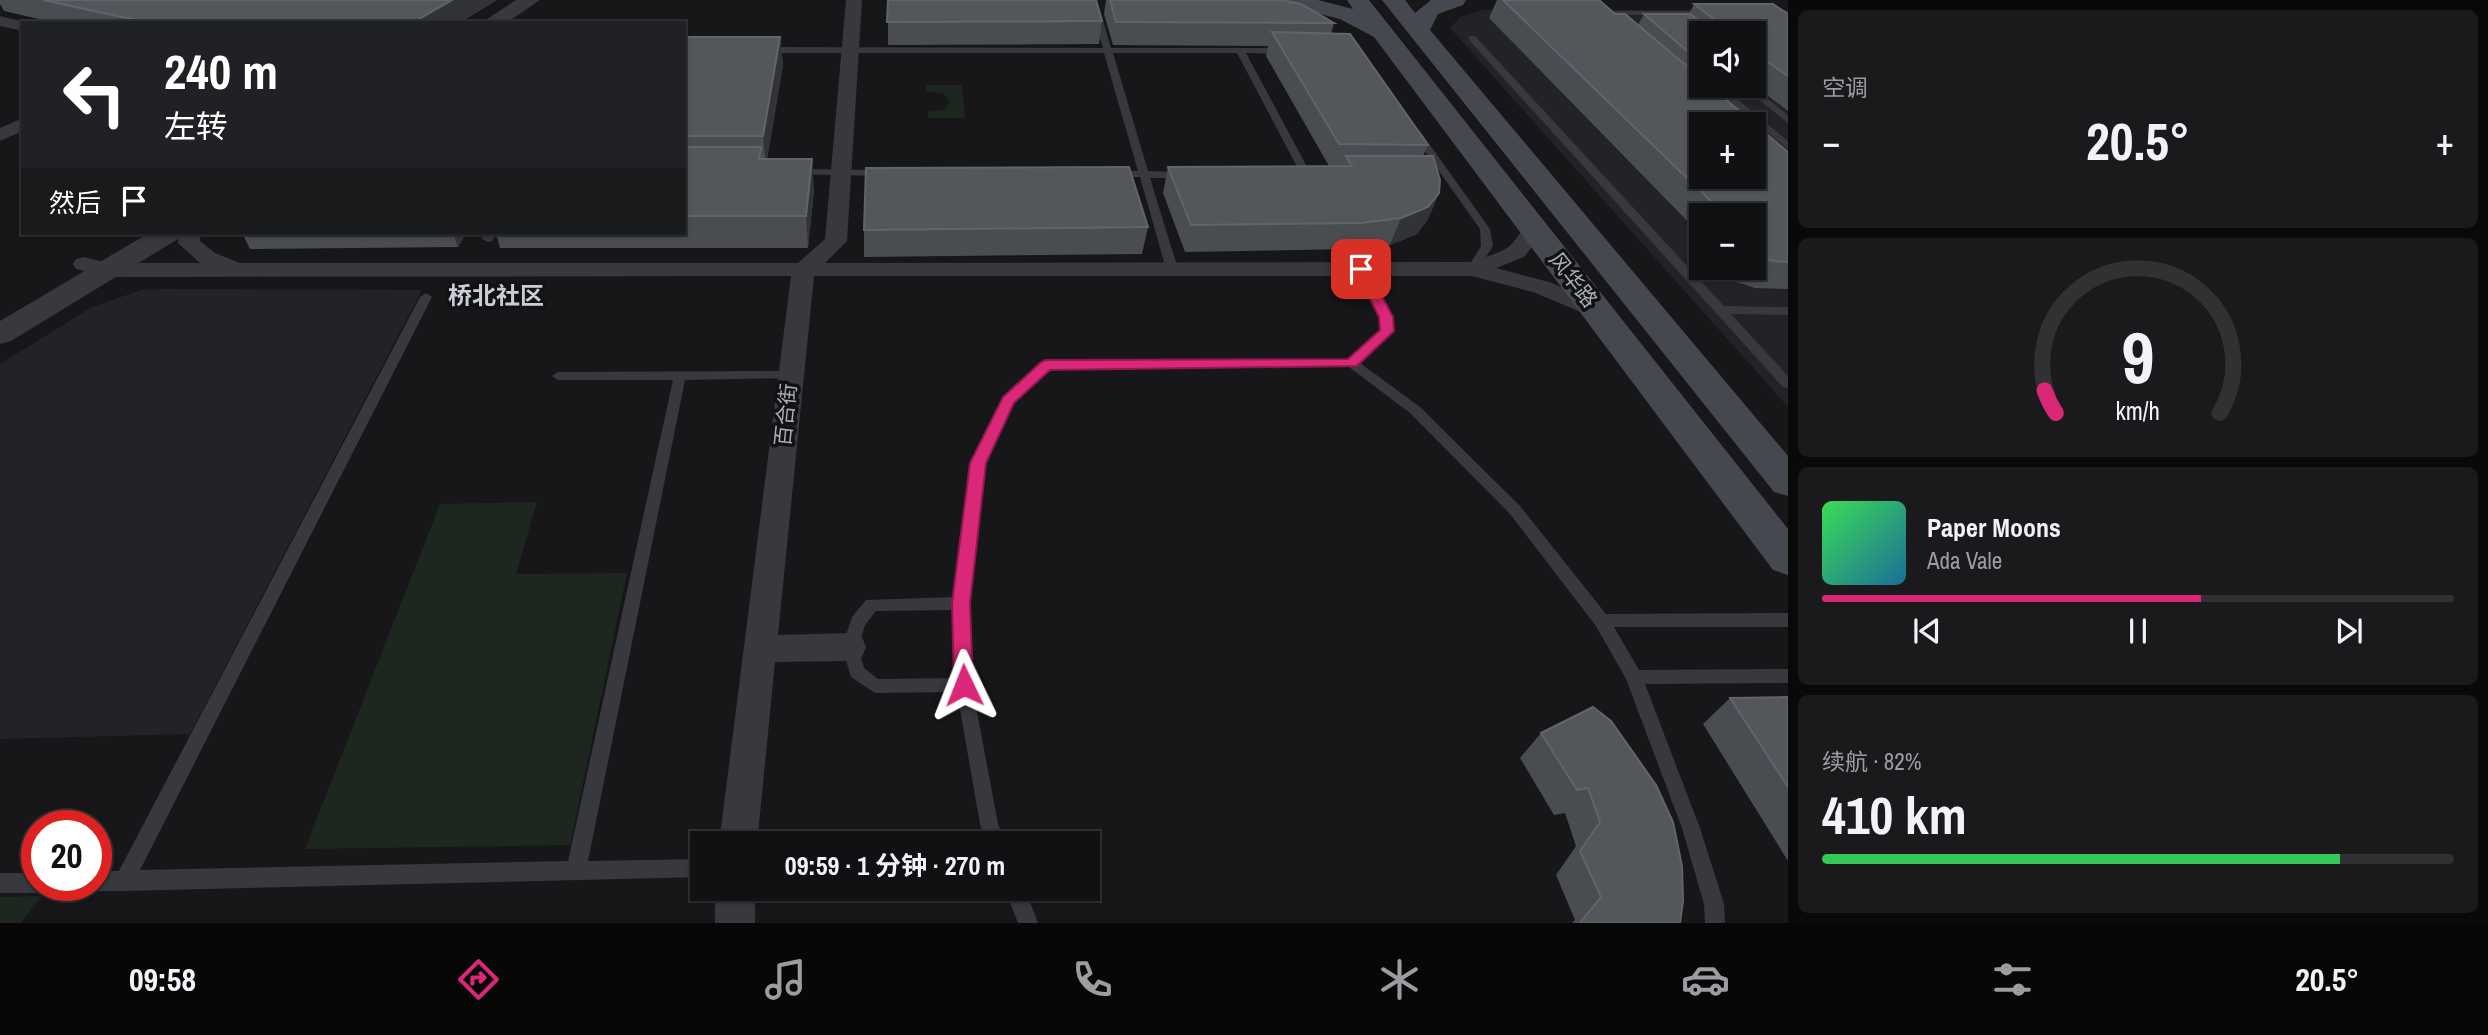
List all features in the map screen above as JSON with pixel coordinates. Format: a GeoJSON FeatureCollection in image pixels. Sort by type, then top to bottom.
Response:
{"type":"FeatureCollection","features":[{"type":"Feature","properties":{"kind":"main road"},"geometry":{"type":"LineString","coordinates":[[1292,0],[1348,14],[1401,42],[1430,8],[1455,0]]}},
{"type":"Feature","properties":{"kind":"main road","name":"风华路"},"geometry":{"type":"LineString","coordinates":[[1358,0],[1401,42],[1534,230],[1788,559]]}},
{"type":"Feature","properties":{"kind":"main road","name":"风华路"},"geometry":{"type":"LineString","coordinates":[[1393,0],[1401,42]]}},
{"type":"Feature","properties":{"kind":"main road","name":"风华路"},"geometry":{"type":"LineString","coordinates":[[1401,42],[1440,58],[1787,480]]}},
{"type":"Feature","properties":{"kind":"street"},"geometry":{"type":"LineString","coordinates":[[494,21],[530,0]]}},
{"type":"Feature","properties":{"kind":"street"},"geometry":{"type":"LineString","coordinates":[[519,21],[554,0]]}},
{"type":"Feature","properties":{"kind":"street"},"geometry":{"type":"LineString","coordinates":[[803,270],[836,241],[854,0]]}},
{"type":"Feature","properties":{"kind":"street"},"geometry":{"type":"LineString","coordinates":[[0,21],[21,26]]}},
{"type":"Feature","properties":{"kind":"street"},"geometry":{"type":"LineString","coordinates":[[0,117],[21,107]]}},
{"type":"Feature","properties":{"kind":"street"},"geometry":{"type":"LineString","coordinates":[[0,135],[21,125]]}},
{"type":"Feature","properties":{"kind":"street"},"geometry":{"type":"LineString","coordinates":[[1474,269],[1516,252],[1534,230]]}},
{"type":"Feature","properties":{"kind":"street"},"geometry":{"type":"LineString","coordinates":[[0,334],[95,267],[134,235]]}},
{"type":"Feature","properties":{"kind":"street"},"geometry":{"type":"LineString","coordinates":[[0,314],[165,235]]}},
{"type":"Feature","properties":{"kind":"street"},"geometry":{"type":"LineString","coordinates":[[190,235],[189,243],[207,258],[240,270]]}},
{"type":"Feature","properties":{"kind":"street"},"geometry":{"type":"LineString","coordinates":[[95,267],[240,270],[1474,269],[1541,287],[1596,310]]}},
{"type":"Feature","properties":{"kind":"street","name":"百合街"},"geometry":{"type":"LineString","coordinates":[[739,831],[803,270]]}},
{"type":"Feature","properties":{"kind":"street"},"geometry":{"type":"LineString","coordinates":[[760,649],[850,647]]}},
{"type":"Feature","properties":{"kind":"street"},"geometry":{"type":"LineString","coordinates":[[735,901],[735,923]]}},
{"type":"Feature","properties":{"kind":"lane"},"geometry":{"type":"LineString","coordinates":[[1093,0],[1172,269]]}},
{"type":"Feature","properties":{"kind":"lane"},"geometry":{"type":"LineString","coordinates":[[1606,22],[1596,13],[1721,13]]}},
{"type":"Feature","properties":{"kind":"lane"},"geometry":{"type":"LineString","coordinates":[[1657,13],[1666,20]]}},
{"type":"Feature","properties":{"kind":"lane"},"geometry":{"type":"LineString","coordinates":[[1472,38],[1788,384]]}},
{"type":"Feature","properties":{"kind":"lane"},"geometry":{"type":"LineString","coordinates":[[753,50],[1292,51]]}},
{"type":"Feature","properties":{"kind":"lane"},"geometry":{"type":"LineString","coordinates":[[1240,51],[1307,176]]}},
{"type":"Feature","properties":{"kind":"lane"},"geometry":{"type":"LineString","coordinates":[[1761,98],[1788,120]]}},
{"type":"Feature","properties":{"kind":"lane"},"geometry":{"type":"LineString","coordinates":[[1694,100],[1733,100],[1788,146]]}},
{"type":"Feature","properties":{"kind":"lane"},"geometry":{"type":"LineString","coordinates":[[1410,124],[1485,229],[1487,246],[1474,269]]}},
{"type":"Feature","properties":{"kind":"lane"},"geometry":{"type":"LineString","coordinates":[[776,172],[896,173]]}},
{"type":"Feature","properties":{"kind":"lane"},"geometry":{"type":"LineString","coordinates":[[1103,174],[1198,175]]}},
{"type":"Feature","properties":{"kind":"lane"},"geometry":{"type":"LineString","coordinates":[[1294,176],[1321,176]]}},
{"type":"Feature","properties":{"kind":"lane"},"geometry":{"type":"LineString","coordinates":[[1433,176],[1447,176]]}},
{"type":"Feature","properties":{"kind":"lane"},"geometry":{"type":"LineString","coordinates":[[1352,363],[1387,331],[1386,317],[1361,269]]}},
{"type":"Feature","properties":{"kind":"lane"},"geometry":{"type":"LineString","coordinates":[[124,881],[426,297]]}},
{"type":"Feature","properties":{"kind":"lane"},"geometry":{"type":"LineString","coordinates":[[1721,310],[1788,311]]}},
{"type":"Feature","properties":{"kind":"lane"},"geometry":{"type":"LineString","coordinates":[[992,831],[964,685],[961,603],[978,463],[1008,401],[1046,365],[1352,363],[1415,410],[1515,510],[1602,621],[1634,677],[1691,828],[1714,904],[1715,923]]}},
{"type":"Feature","properties":{"kind":"lane"},"geometry":{"type":"LineString","coordinates":[[576,871],[680,375]]}},
{"type":"Feature","properties":{"kind":"lane"},"geometry":{"type":"LineString","coordinates":[[558,376],[791,375]]}},
{"type":"Feature","properties":{"kind":"lane"},"geometry":{"type":"LineString","coordinates":[[961,603],[872,605],[858,622],[850,647],[857,672],[875,686],[964,685]]}},
{"type":"Feature","properties":{"kind":"lane"},"geometry":{"type":"LineString","coordinates":[[1602,621],[1788,620]]}},
{"type":"Feature","properties":{"kind":"lane"},"geometry":{"type":"LineString","coordinates":[[1634,677],[1788,676]]}},
{"type":"Feature","properties":{"kind":"lane"},"geometry":{"type":"LineString","coordinates":[[112,881],[690,868]]}},
{"type":"Feature","properties":{"kind":"lane"},"geometry":{"type":"LineString","coordinates":[[0,883],[21,883]]}},
{"type":"Feature","properties":{"kind":"lane"},"geometry":{"type":"LineString","coordinates":[[1020,901],[1028,923]]}},
{"type":"Feature","properties":{"kind":"shaded area"},"geometry":{"type":"Polygon","coordinates":[[[1483,10],[1788,10],[1788,407],[1450,28],[1460,17],[1483,10]]]}},
{"type":"Feature","properties":{"kind":"shaded area"},"geometry":{"type":"Polygon","coordinates":[[[926,85],[962,85],[965,118],[928,118],[928,112],[943,110],[950,102],[944,94],[927,91],[926,85]]]}},
{"type":"Feature","properties":{"kind":"shaded area"},"geometry":{"type":"Polygon","coordinates":[[[141,290],[422,290],[190,734],[0,739],[0,364],[92,307],[141,290]]]}},
{"type":"Feature","properties":{"kind":"shaded area"},"geometry":{"type":"Polygon","coordinates":[[[537,502],[516,574],[627,573],[570,845],[305,849],[440,504],[537,502]]]}},
{"type":"Feature","properties":{"kind":"shaded area"},"geometry":{"type":"Polygon","coordinates":[[[21,896],[21,901],[38,901],[21,923],[0,923],[0,897],[21,896]]]}},
{"type":"Feature","properties":{"kind":"building"},"geometry":{"type":"Polygon","coordinates":[[[43,0],[452,0],[415,21],[141,21],[43,0]]]}},
{"type":"Feature","properties":{"kind":"building"},"geometry":{"type":"Polygon","coordinates":[[[888,0],[1096,0],[1102,21],[887,22],[888,0]]]}},
{"type":"Feature","properties":{"kind":"building"},"geometry":{"type":"Polygon","coordinates":[[[1110,0],[1281,0],[1301,4],[1334,23],[1116,22],[1110,0]]]}},
{"type":"Feature","properties":{"kind":"building"},"geometry":{"type":"Polygon","coordinates":[[[1503,0],[1599,0],[1615,14],[1625,14],[1689,68],[1689,98],[1724,98],[1741,112],[1689,112],[1689,180],[1503,0]]]}},
{"type":"Feature","properties":{"kind":"building"},"geometry":{"type":"Polygon","coordinates":[[[1694,4],[1773,4],[1788,14],[1788,76],[1766,61],[1766,21],[1715,20],[1694,4]]]}},
{"type":"Feature","properties":{"kind":"building"},"geometry":{"type":"Polygon","coordinates":[[[1644,14],[1690,14],[1699,21],[1689,21],[1689,53],[1644,14]]]}},
{"type":"Feature","properties":{"kind":"building"},"geometry":{"type":"Polygon","coordinates":[[[1272,32],[1350,34],[1428,145],[1339,144],[1272,32]]]}},
{"type":"Feature","properties":{"kind":"building"},"geometry":{"type":"Polygon","coordinates":[[[686,37],[780,37],[763,136],[686,136],[686,37]]]}},
{"type":"Feature","properties":{"kind":"building"},"geometry":{"type":"Polygon","coordinates":[[[1766,133],[1788,152],[1788,262],[1766,259],[1766,203],[1713,203],[1698,189],[1766,189],[1766,133]]]}},
{"type":"Feature","properties":{"kind":"building"},"geometry":{"type":"Polygon","coordinates":[[[686,147],[761,147],[759,159],[812,159],[806,216],[686,216],[686,147]]]}},
{"type":"Feature","properties":{"kind":"building"},"geometry":{"type":"Polygon","coordinates":[[[1346,156],[1433,156],[1440,180],[1439,193],[1428,207],[1401,218],[1361,223],[1191,225],[1168,167],[1352,166],[1346,156]]]}},
{"type":"Feature","properties":{"kind":"building"},"geometry":{"type":"Polygon","coordinates":[[[1129,167],[1148,227],[864,230],[866,168],[1129,167]]]}},
{"type":"Feature","properties":{"kind":"building"},"geometry":{"type":"Polygon","coordinates":[[[1788,697],[1788,787],[1730,698],[1788,697]]]}},
{"type":"Feature","properties":{"kind":"building"},"geometry":{"type":"Polygon","coordinates":[[[1593,707],[1611,721],[1656,785],[1673,822],[1682,866],[1683,901],[1680,923],[1580,923],[1601,897],[1580,851],[1600,822],[1588,788],[1577,790],[1541,733],[1593,707]]]}},
{"type":"Feature","properties":{"kind":"district","name":"桥北社区"},"geometry":{"type":"Point","coordinates":[496,296]}},
{"type":"Feature","properties":{"kind":"route"},"geometry":{"type":"LineString","coordinates":[[964,685],[961,603],[978,463],[1008,401],[1046,365],[1352,363],[1387,331],[1386,317],[1361,269]]}}]}
